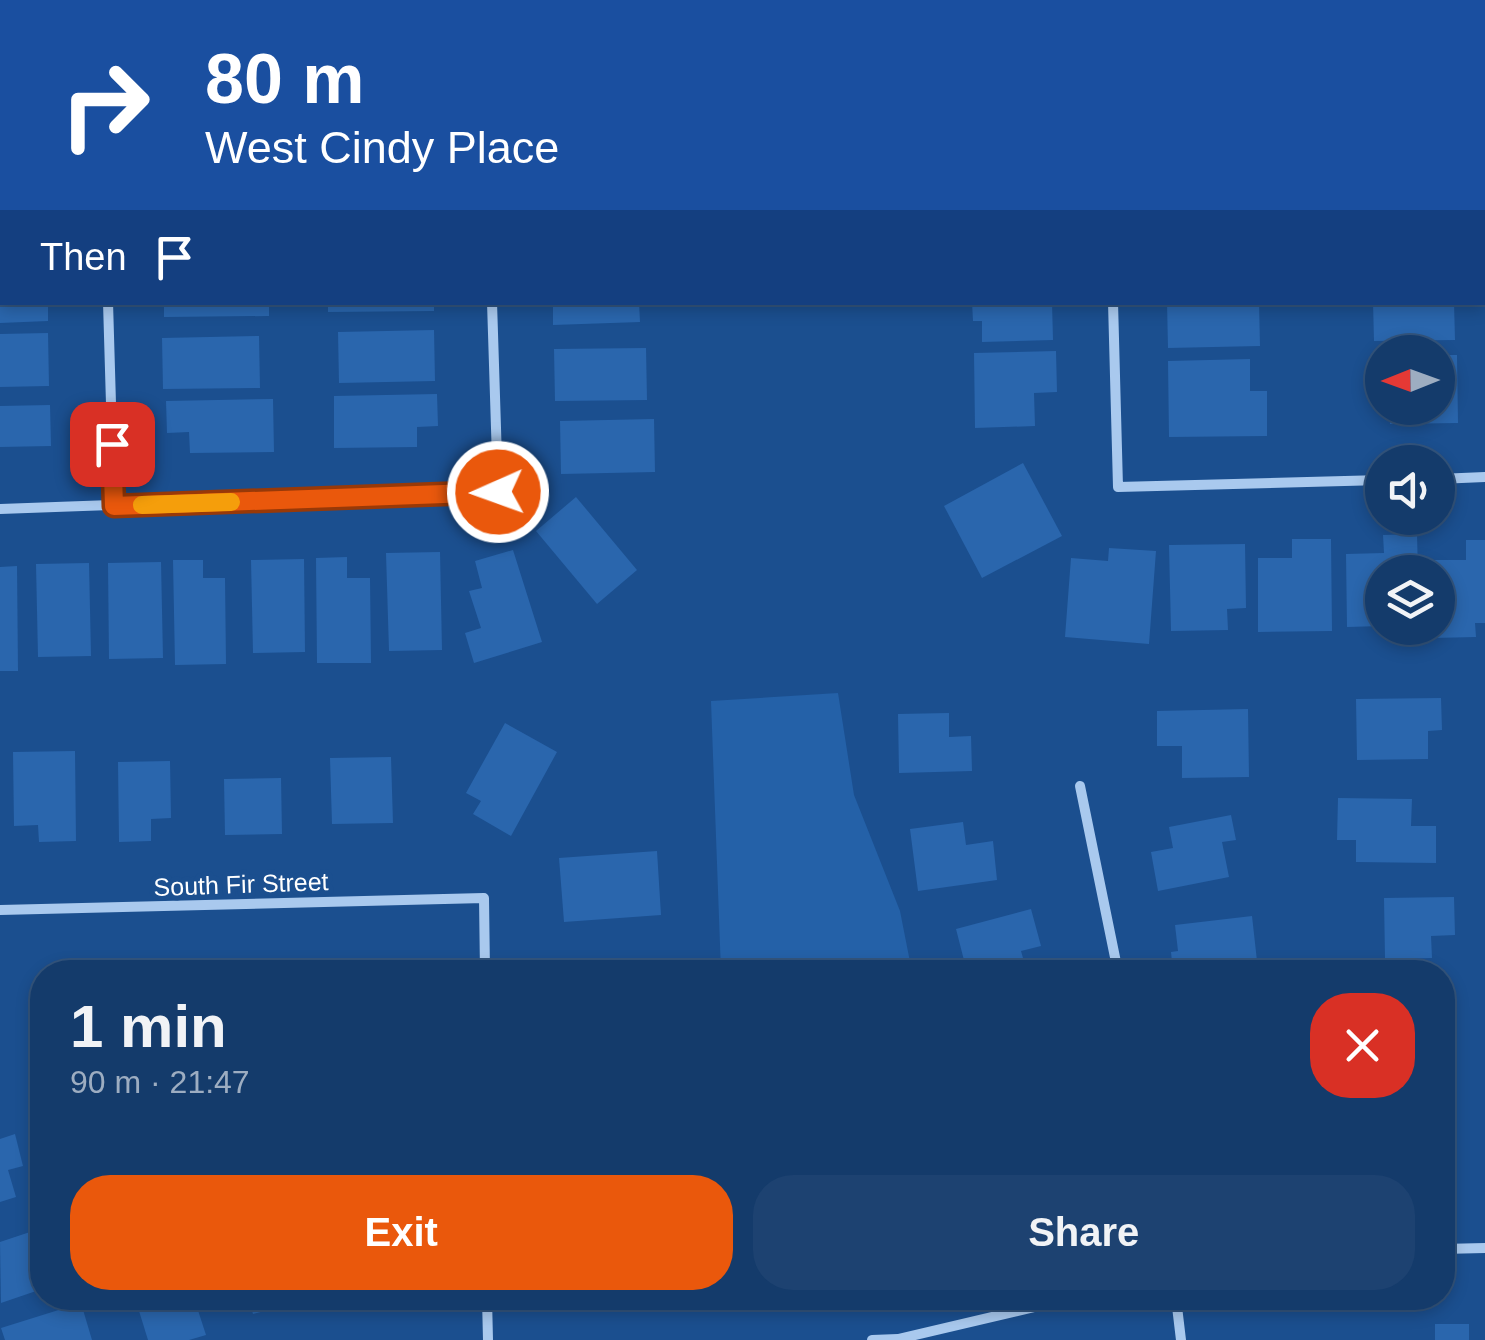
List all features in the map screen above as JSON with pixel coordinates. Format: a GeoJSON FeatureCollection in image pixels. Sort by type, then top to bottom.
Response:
{"type":"FeatureCollection","features":[{"type":"Feature","properties":{"kind":"street"},"geometry":{"type":"LineString","coordinates":[[108,305],[114,506]]}},
{"type":"Feature","properties":{"kind":"street"},"geometry":{"type":"LineString","coordinates":[[0,509],[498,492],[492,305]]}},
{"type":"Feature","properties":{"kind":"street"},"geometry":{"type":"LineString","coordinates":[[1114,305],[1118,487],[1365,480]]}},
{"type":"Feature","properties":{"kind":"street"},"geometry":{"type":"LineString","coordinates":[[1455,479],[1485,478]]}},
{"type":"Feature","properties":{"kind":"street"},"geometry":{"type":"LineString","coordinates":[[1080,786],[1116,960]]}},
{"type":"Feature","properties":{"kind":"street","name":"South Fir Street"},"geometry":{"type":"LineString","coordinates":[[0,910],[484,898],[485,960]]}},
{"type":"Feature","properties":{"kind":"street"},"geometry":{"type":"LineString","coordinates":[[1455,1249],[1485,1248]]}},
{"type":"Feature","properties":{"kind":"street"},"geometry":{"type":"LineString","coordinates":[[487,1310],[488,1340]]}},
{"type":"Feature","properties":{"kind":"street"},"geometry":{"type":"LineString","coordinates":[[872,1340],[898,1338],[1021,1310]]}},
{"type":"Feature","properties":{"kind":"street"},"geometry":{"type":"LineString","coordinates":[[1177,1310],[1181,1340]]}},
{"type":"Feature","properties":{"kind":"shaded area"},"geometry":{"type":"Polygon","coordinates":[[[838,693],[854,795],[900,911],[910,960],[721,960],[711,701],[838,693]]]}},
{"type":"Feature","properties":{"kind":"building"},"geometry":{"type":"Polygon","coordinates":[[[0,305],[48,305],[48,321],[0,323],[0,305]]]}},
{"type":"Feature","properties":{"kind":"building"},"geometry":{"type":"Polygon","coordinates":[[[164,305],[269,305],[269,316],[164,317],[164,305]]]}},
{"type":"Feature","properties":{"kind":"building"},"geometry":{"type":"Polygon","coordinates":[[[328,305],[434,305],[434,311],[328,312],[328,305]]]}},
{"type":"Feature","properties":{"kind":"building"},"geometry":{"type":"Polygon","coordinates":[[[553,305],[639,305],[640,322],[553,325],[553,305]]]}},
{"type":"Feature","properties":{"kind":"building"},"geometry":{"type":"Polygon","coordinates":[[[972,305],[1052,305],[1053,340],[982,342],[982,321],[973,321],[972,305]]]}},
{"type":"Feature","properties":{"kind":"building"},"geometry":{"type":"Polygon","coordinates":[[[1167,305],[1259,305],[1260,346],[1168,348],[1167,305]]]}},
{"type":"Feature","properties":{"kind":"building"},"geometry":{"type":"Polygon","coordinates":[[[1373,305],[1454,305],[1455,335],[1374,335],[1373,305]]]}},
{"type":"Feature","properties":{"kind":"building"},"geometry":{"type":"Polygon","coordinates":[[[434,330],[435,381],[339,383],[338,332],[434,330]]]}},
{"type":"Feature","properties":{"kind":"building"},"geometry":{"type":"Polygon","coordinates":[[[48,333],[49,386],[0,387],[0,334],[48,333]]]}},
{"type":"Feature","properties":{"kind":"building"},"geometry":{"type":"Polygon","coordinates":[[[259,336],[260,388],[163,389],[162,338],[259,336]]]}},
{"type":"Feature","properties":{"kind":"building"},"geometry":{"type":"Polygon","coordinates":[[[646,348],[647,400],[555,401],[554,349],[646,348]]]}},
{"type":"Feature","properties":{"kind":"building"},"geometry":{"type":"Polygon","coordinates":[[[1056,351],[1057,392],[1034,393],[1035,426],[975,428],[974,353],[1056,351]]]}},
{"type":"Feature","properties":{"kind":"building"},"geometry":{"type":"Polygon","coordinates":[[[1455,355],[1457,355],[1455,423],[1455,355]]]}},
{"type":"Feature","properties":{"kind":"building"},"geometry":{"type":"Polygon","coordinates":[[[1250,359],[1250,391],[1267,391],[1267,436],[1169,437],[1168,361],[1250,359]]]}},
{"type":"Feature","properties":{"kind":"building"},"geometry":{"type":"Polygon","coordinates":[[[437,394],[438,426],[417,427],[417,447],[334,448],[334,396],[437,394]]]}},
{"type":"Feature","properties":{"kind":"building"},"geometry":{"type":"Polygon","coordinates":[[[273,399],[274,452],[190,453],[189,432],[167,433],[166,401],[273,399]]]}},
{"type":"Feature","properties":{"kind":"building"},"geometry":{"type":"Polygon","coordinates":[[[50,405],[51,446],[0,447],[0,406],[50,405]]]}},
{"type":"Feature","properties":{"kind":"building"},"geometry":{"type":"Polygon","coordinates":[[[654,419],[655,472],[561,474],[560,421],[654,419]]]}},
{"type":"Feature","properties":{"kind":"building"},"geometry":{"type":"Polygon","coordinates":[[[1023,463],[1062,536],[982,578],[944,506],[1023,463]]]}},
{"type":"Feature","properties":{"kind":"building"},"geometry":{"type":"Polygon","coordinates":[[[576,497],[637,570],[597,604],[536,531],[576,497]]]}},
{"type":"Feature","properties":{"kind":"building"},"geometry":{"type":"Polygon","coordinates":[[[1383,535],[1417,535],[1418,555],[1365,555],[1365,626],[1347,627],[1346,554],[1384,553],[1383,535]]]}},
{"type":"Feature","properties":{"kind":"building"},"geometry":{"type":"Polygon","coordinates":[[[1292,539],[1331,539],[1332,631],[1258,632],[1258,558],[1292,558],[1292,539]]]}},
{"type":"Feature","properties":{"kind":"building"},"geometry":{"type":"Polygon","coordinates":[[[1466,540],[1485,540],[1485,623],[1475,623],[1476,637],[1455,637],[1455,560],[1466,560],[1466,540]]]}},
{"type":"Feature","properties":{"kind":"building"},"geometry":{"type":"Polygon","coordinates":[[[1245,544],[1246,608],[1227,609],[1228,630],[1171,631],[1169,545],[1245,544]]]}},
{"type":"Feature","properties":{"kind":"building"},"geometry":{"type":"Polygon","coordinates":[[[1109,548],[1156,551],[1149,644],[1065,637],[1071,558],[1108,561],[1109,548]]]}},
{"type":"Feature","properties":{"kind":"building"},"geometry":{"type":"Polygon","coordinates":[[[513,550],[542,642],[474,663],[465,633],[481,628],[469,591],[482,588],[475,561],[513,550]]]}},
{"type":"Feature","properties":{"kind":"building"},"geometry":{"type":"Polygon","coordinates":[[[440,552],[442,650],[389,651],[386,553],[440,552]]]}},
{"type":"Feature","properties":{"kind":"building"},"geometry":{"type":"Polygon","coordinates":[[[347,557],[347,578],[370,578],[371,663],[317,663],[316,558],[347,557]]]}},
{"type":"Feature","properties":{"kind":"building"},"geometry":{"type":"Polygon","coordinates":[[[304,559],[305,652],[253,653],[251,560],[304,559]]]}},
{"type":"Feature","properties":{"kind":"building"},"geometry":{"type":"Polygon","coordinates":[[[173,560],[203,560],[203,578],[225,578],[226,664],[175,665],[173,560]]]}},
{"type":"Feature","properties":{"kind":"building"},"geometry":{"type":"Polygon","coordinates":[[[161,562],[163,658],[109,659],[108,563],[161,562]]]}},
{"type":"Feature","properties":{"kind":"building"},"geometry":{"type":"Polygon","coordinates":[[[89,563],[91,656],[38,657],[36,564],[89,563]]]}},
{"type":"Feature","properties":{"kind":"building"},"geometry":{"type":"Polygon","coordinates":[[[17,566],[18,671],[0,671],[0,567],[17,566]]]}},
{"type":"Feature","properties":{"kind":"building"},"geometry":{"type":"Polygon","coordinates":[[[1441,698],[1442,730],[1428,731],[1428,759],[1357,760],[1356,699],[1441,698]]]}},
{"type":"Feature","properties":{"kind":"building"},"geometry":{"type":"Polygon","coordinates":[[[1248,709],[1249,777],[1182,778],[1182,746],[1157,746],[1157,711],[1248,709]]]}},
{"type":"Feature","properties":{"kind":"building"},"geometry":{"type":"Polygon","coordinates":[[[949,713],[949,737],[971,736],[972,771],[899,773],[898,714],[949,713]]]}},
{"type":"Feature","properties":{"kind":"building"},"geometry":{"type":"Polygon","coordinates":[[[505,723],[557,752],[511,836],[473,814],[481,801],[466,793],[505,723]]]}},
{"type":"Feature","properties":{"kind":"building"},"geometry":{"type":"Polygon","coordinates":[[[75,751],[76,841],[39,842],[38,825],[14,826],[13,752],[75,751]]]}},
{"type":"Feature","properties":{"kind":"building"},"geometry":{"type":"Polygon","coordinates":[[[391,757],[393,823],[332,824],[330,758],[391,757]]]}},
{"type":"Feature","properties":{"kind":"building"},"geometry":{"type":"Polygon","coordinates":[[[170,761],[171,818],[151,819],[151,841],[119,842],[118,762],[170,761]]]}},
{"type":"Feature","properties":{"kind":"building"},"geometry":{"type":"Polygon","coordinates":[[[281,778],[282,834],[225,835],[224,779],[281,778]]]}},
{"type":"Feature","properties":{"kind":"building"},"geometry":{"type":"Polygon","coordinates":[[[1338,798],[1412,799],[1411,826],[1436,826],[1436,863],[1356,862],[1356,840],[1337,840],[1338,798]]]}},
{"type":"Feature","properties":{"kind":"building"},"geometry":{"type":"Polygon","coordinates":[[[1231,815],[1236,840],[1222,842],[1229,877],[1158,891],[1151,852],[1173,848],[1169,827],[1231,815]]]}},
{"type":"Feature","properties":{"kind":"building"},"geometry":{"type":"Polygon","coordinates":[[[963,822],[966,845],[993,841],[997,880],[918,891],[910,829],[963,822]]]}},
{"type":"Feature","properties":{"kind":"building"},"geometry":{"type":"Polygon","coordinates":[[[657,851],[661,915],[564,922],[559,858],[657,851]]]}},
{"type":"Feature","properties":{"kind":"building"},"geometry":{"type":"Polygon","coordinates":[[[1454,897],[1455,935],[1431,936],[1432,958],[1385,959],[1384,898],[1454,897]]]}},
{"type":"Feature","properties":{"kind":"building"},"geometry":{"type":"Polygon","coordinates":[[[1031,909],[1041,946],[1021,951],[1024,960],[964,960],[956,929],[1031,909]]]}},
{"type":"Feature","properties":{"kind":"building"},"geometry":{"type":"Polygon","coordinates":[[[1252,916],[1257,960],[1172,960],[1171,952],[1178,951],[1175,925],[1252,916]]]}},
{"type":"Feature","properties":{"kind":"building"},"geometry":{"type":"Polygon","coordinates":[[[15,1134],[23,1166],[8,1170],[16,1197],[0,1202],[0,1139],[15,1134]]]}},
{"type":"Feature","properties":{"kind":"building"},"geometry":{"type":"Polygon","coordinates":[[[30,1232],[30,1293],[1,1303],[0,1242],[30,1232]]]}},
{"type":"Feature","properties":{"kind":"building"},"geometry":{"type":"Polygon","coordinates":[[[59,1310],[83,1310],[92,1340],[5,1340],[1,1328],[59,1310]]]}},
{"type":"Feature","properties":{"kind":"building"},"geometry":{"type":"Polygon","coordinates":[[[139,1310],[198,1310],[206,1335],[189,1340],[148,1340],[139,1310]]]}},
{"type":"Feature","properties":{"kind":"building"},"geometry":{"type":"Polygon","coordinates":[[[1435,1324],[1469,1324],[1469,1340],[1435,1340],[1435,1324]]]}},
{"type":"Feature","properties":{"kind":"slow traffic"},"geometry":{"type":"LineString","coordinates":[[142,505],[231,502]]}},
{"type":"Feature","properties":{"kind":"route"},"geometry":{"type":"LineString","coordinates":[[112,444],[114,506],[498,492]]}}]}
